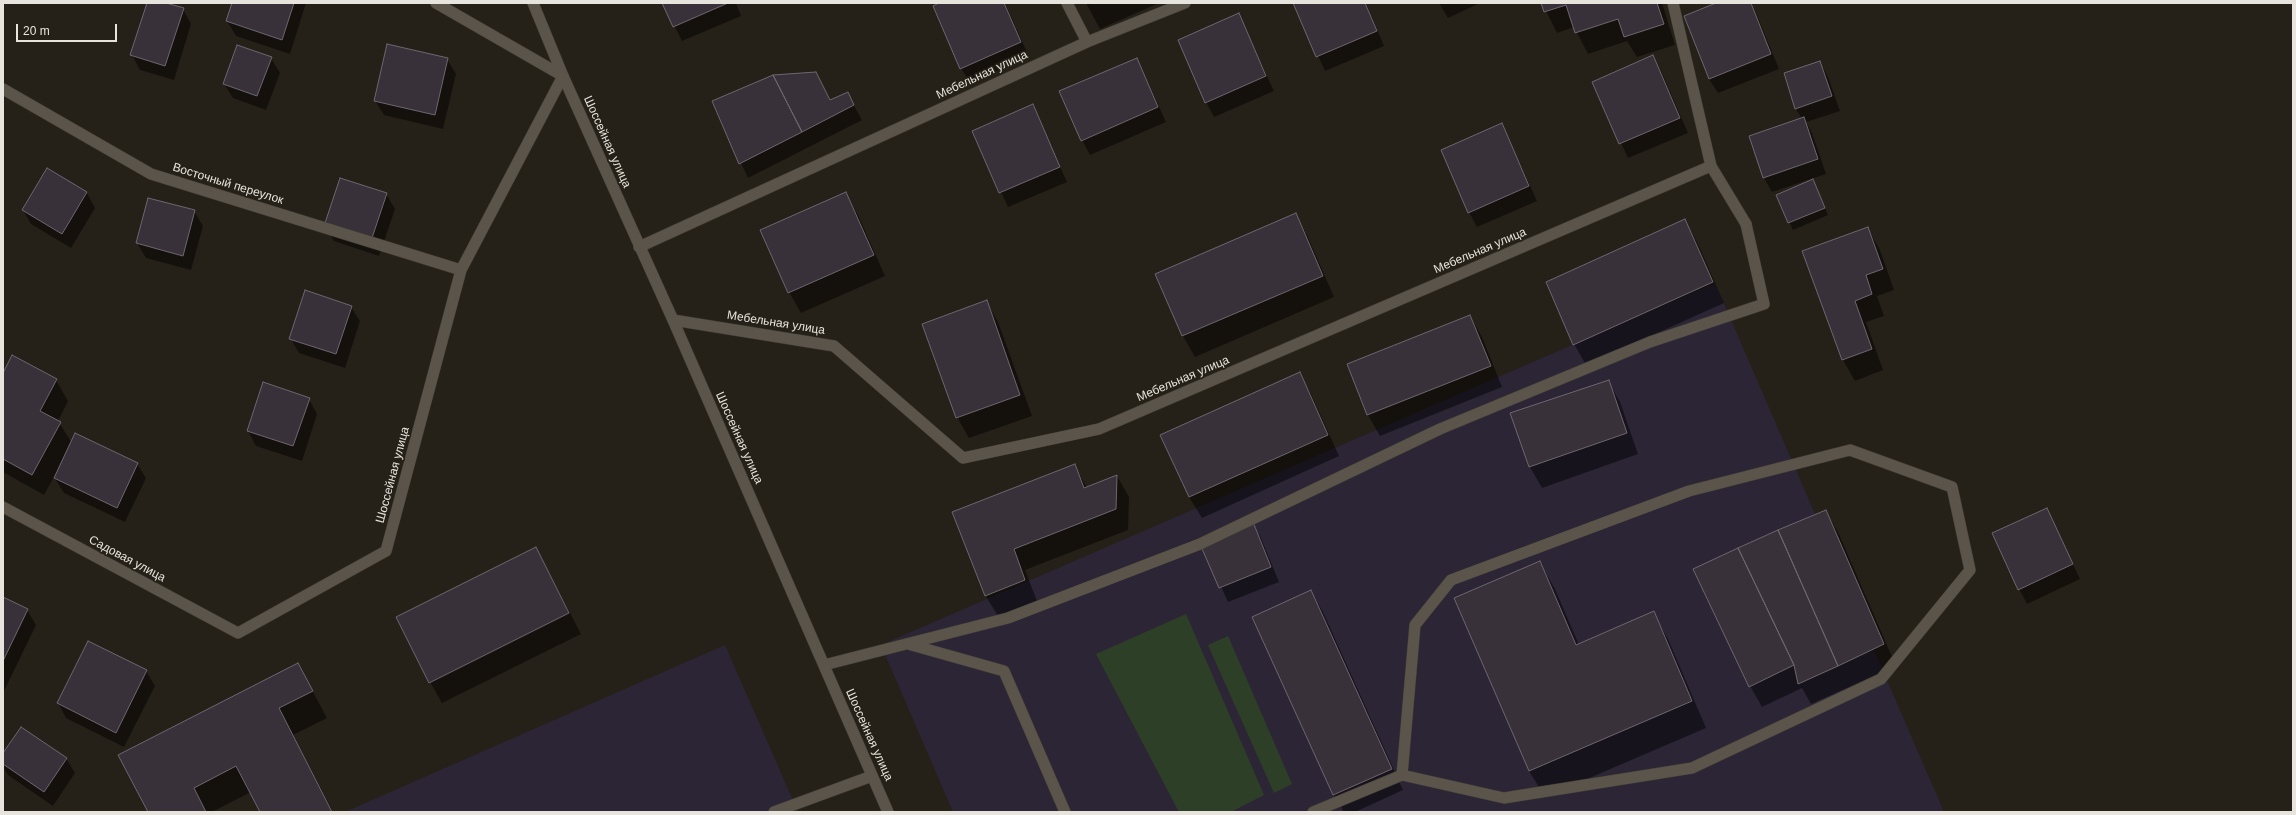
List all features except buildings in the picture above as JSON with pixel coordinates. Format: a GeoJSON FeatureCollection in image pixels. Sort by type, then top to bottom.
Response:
{"type":"FeatureCollection","features":[{"type":"Feature","properties":{"kind":"street"},"geometry":{"type":"LineString","coordinates":[[436,3],[563,76]]}},
{"type":"Feature","properties":{"kind":"street","name":"Шоссейная улица"},"geometry":{"type":"LineString","coordinates":[[533,3],[563,76],[639,247],[674,320],[888,812]]}},
{"type":"Feature","properties":{"kind":"street"},"geometry":{"type":"LineString","coordinates":[[1067,3],[1086,42]]}},
{"type":"Feature","properties":{"kind":"street","name":"Мебельная улица"},"geometry":{"type":"LineString","coordinates":[[639,247],[1086,42],[1185,3]]}},
{"type":"Feature","properties":{"kind":"street"},"geometry":{"type":"LineString","coordinates":[[824,665],[1008,618],[1200,544],[1440,429],[1650,342],[1764,304],[1746,224],[1711,166],[1673,3]]}},
{"type":"Feature","properties":{"kind":"street","name":"Шоссейная улица"},"geometry":{"type":"LineString","coordinates":[[238,633],[386,551],[461,270],[563,76]]}},
{"type":"Feature","properties":{"kind":"street","name":"Восточный переулок"},"geometry":{"type":"LineString","coordinates":[[3,89],[151,174],[461,270]]}},
{"type":"Feature","properties":{"kind":"street","name":"Мебельная улица"},"geometry":{"type":"LineString","coordinates":[[674,320],[834,346],[963,458],[1099,429],[1711,166]]}},
{"type":"Feature","properties":{"kind":"street"},"geometry":{"type":"LineString","coordinates":[[1313,812],[1402,774],[1504,798],[1692,768],[1881,679],[1970,570],[1952,487],[1850,450],[1689,491],[1451,580],[1415,625],[1402,774]]}},
{"type":"Feature","properties":{"kind":"street","name":"Садовая улица"},"geometry":{"type":"LineString","coordinates":[[3,507],[238,633]]}},
{"type":"Feature","properties":{"kind":"street"},"geometry":{"type":"LineString","coordinates":[[908,644],[1004,671],[1066,812]]}},
{"type":"Feature","properties":{"kind":"street"},"geometry":{"type":"LineString","coordinates":[[774,812],[872,776]]}},
{"type":"Feature","properties":{"kind":"shaded area"},"geometry":{"type":"Polygon","coordinates":[[[1715,283],[1944,812],[953,812],[881,645],[1715,283]]]}},
{"type":"Feature","properties":{"kind":"shaded area"},"geometry":{"type":"Polygon","coordinates":[[[725,645],[798,812],[345,812],[725,645]]]}},
{"type":"Feature","properties":{"kind":"green space"},"geometry":{"type":"Polygon","coordinates":[[[1186,614],[1264,795],[1231,812],[1179,812],[1096,654],[1186,614]]]}},
{"type":"Feature","properties":{"kind":"green space"},"geometry":{"type":"Polygon","coordinates":[[[1228,636],[1292,784],[1274,793],[1208,645],[1228,636]]]}}]}
